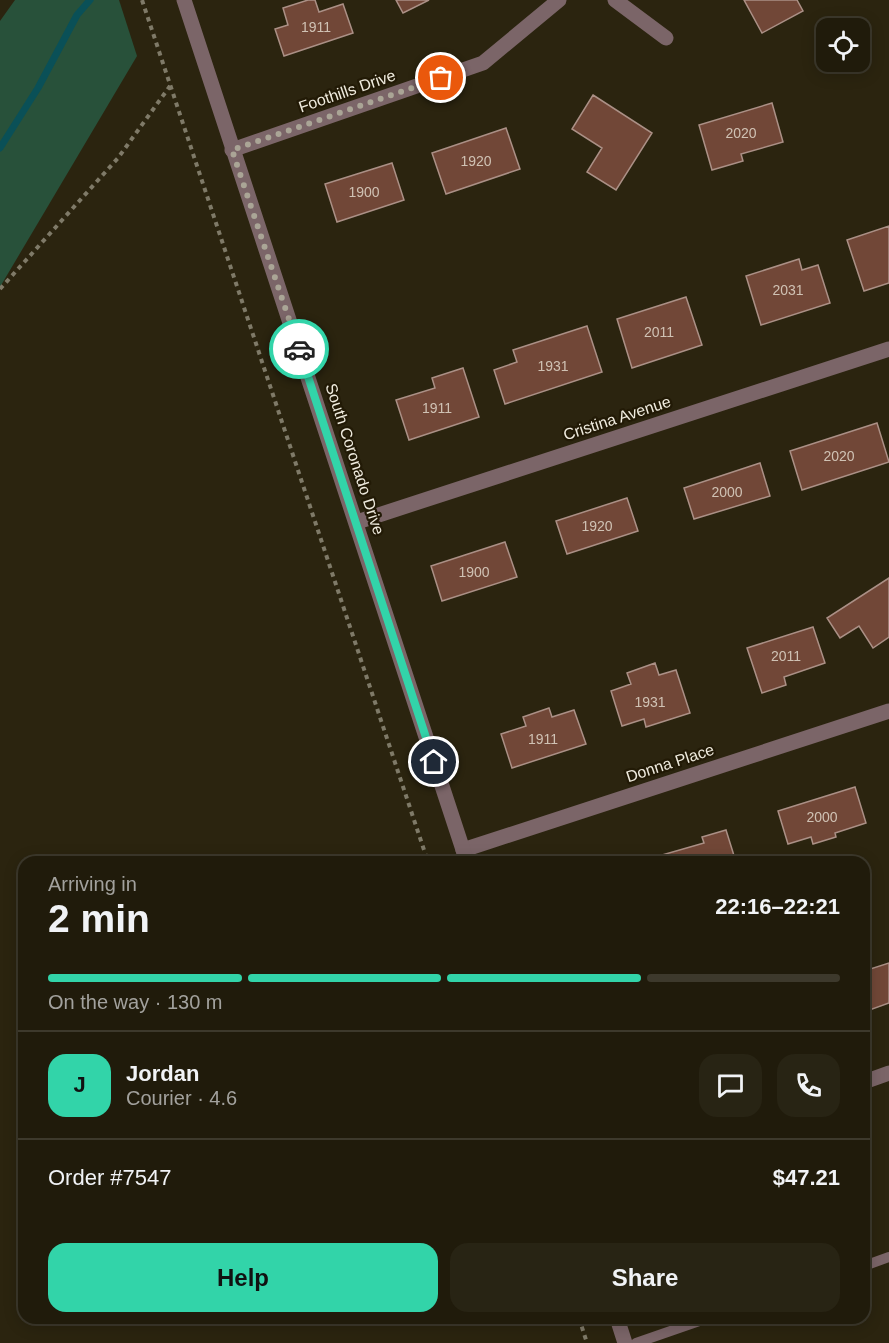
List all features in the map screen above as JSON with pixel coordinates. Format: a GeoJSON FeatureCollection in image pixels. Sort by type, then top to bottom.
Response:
{"type":"FeatureCollection","features":[{"type":"Feature","properties":{"kind":"street","name":"South Coronado Drive"},"geometry":{"type":"LineString","coordinates":[[184,0],[465,856]]}},
{"type":"Feature","properties":{"kind":"street","name":"Foothills Drive"},"geometry":{"type":"LineString","coordinates":[[232,150],[483,63],[559,0]]}},
{"type":"Feature","properties":{"kind":"street"},"geometry":{"type":"LineString","coordinates":[[615,0],[666,38]]}},
{"type":"Feature","properties":{"kind":"street","name":"Cristina Avenue"},"geometry":{"type":"LineString","coordinates":[[357,522],[889,349]]}},
{"type":"Feature","properties":{"kind":"street","name":"Donna Place"},"geometry":{"type":"LineString","coordinates":[[465,856],[889,711]]}},
{"type":"Feature","properties":{"kind":"street"},"geometry":{"type":"LineString","coordinates":[[870,1080],[889,1074]]}},
{"type":"Feature","properties":{"kind":"street"},"geometry":{"type":"LineString","coordinates":[[619,1324],[625,1343]]}},
{"type":"Feature","properties":{"kind":"lane"},"geometry":{"type":"LineString","coordinates":[[870,1264],[889,1257]]}},
{"type":"Feature","properties":{"kind":"lane"},"geometry":{"type":"LineString","coordinates":[[636,1343],[691,1324]]}},
{"type":"Feature","properties":{"kind":"path"},"geometry":{"type":"LineString","coordinates":[[142,0],[426,856]]}},
{"type":"Feature","properties":{"kind":"path"},"geometry":{"type":"LineString","coordinates":[[0,289],[118,158],[170,85]]}},
{"type":"Feature","properties":{"kind":"path"},"geometry":{"type":"LineString","coordinates":[[581,1324],[587,1343]]}},
{"type":"Feature","properties":{"kind":"green space"},"geometry":{"type":"Polygon","coordinates":[[[15,0],[119,0],[137,56],[0,287],[0,21],[15,0]]]}},
{"type":"Feature","properties":{"kind":"building"},"geometry":{"type":"Polygon","coordinates":[[[315,0],[319,12],[343,4],[353,33],[284,56],[275,29],[288,25],[283,8],[315,0]]]}},
{"type":"Feature","properties":{"kind":"building"},"geometry":{"type":"Polygon","coordinates":[[[396,0],[429,0],[403,13],[396,0]]]}},
{"type":"Feature","properties":{"kind":"building"},"geometry":{"type":"Polygon","coordinates":[[[744,0],[797,0],[803,11],[762,33],[744,0]]]}},
{"type":"Feature","properties":{"kind":"building"},"geometry":{"type":"Polygon","coordinates":[[[593,95],[652,133],[616,190],[587,172],[602,148],[572,129],[593,95]]]}},
{"type":"Feature","properties":{"kind":"building"},"geometry":{"type":"Polygon","coordinates":[[[772,103],[783,142],[741,154],[743,161],[712,170],[699,125],[772,103]]]}},
{"type":"Feature","properties":{"kind":"building"},"geometry":{"type":"Polygon","coordinates":[[[506,128],[520,169],[446,194],[432,153],[506,128]]]}},
{"type":"Feature","properties":{"kind":"building"},"geometry":{"type":"Polygon","coordinates":[[[392,163],[404,200],[337,222],[325,184],[392,163]]]}},
{"type":"Feature","properties":{"kind":"building"},"geometry":{"type":"Polygon","coordinates":[[[889,226],[889,283],[864,291],[847,240],[889,226]]]}},
{"type":"Feature","properties":{"kind":"building"},"geometry":{"type":"Polygon","coordinates":[[[799,259],[802,270],[818,265],[830,303],[761,325],[746,276],[799,259]]]}},
{"type":"Feature","properties":{"kind":"building"},"geometry":{"type":"Polygon","coordinates":[[[686,297],[702,345],[632,368],[617,319],[686,297]]]}},
{"type":"Feature","properties":{"kind":"building"},"geometry":{"type":"Polygon","coordinates":[[[587,326],[602,372],[505,404],[494,370],[517,362],[513,350],[587,326]]]}},
{"type":"Feature","properties":{"kind":"building"},"geometry":{"type":"Polygon","coordinates":[[[463,368],[479,417],[409,440],[396,400],[435,388],[432,378],[463,368]]]}},
{"type":"Feature","properties":{"kind":"building"},"geometry":{"type":"Polygon","coordinates":[[[877,423],[889,462],[802,490],[790,451],[877,423]]]}},
{"type":"Feature","properties":{"kind":"building"},"geometry":{"type":"Polygon","coordinates":[[[760,463],[770,496],[694,519],[684,488],[760,463]]]}},
{"type":"Feature","properties":{"kind":"building"},"geometry":{"type":"Polygon","coordinates":[[[627,498],[638,531],[567,554],[556,521],[627,498]]]}},
{"type":"Feature","properties":{"kind":"building"},"geometry":{"type":"Polygon","coordinates":[[[505,542],[517,577],[442,601],[431,566],[505,542]]]}},
{"type":"Feature","properties":{"kind":"building"},"geometry":{"type":"Polygon","coordinates":[[[889,578],[889,637],[873,648],[859,626],[840,638],[827,618],[889,578]]]}},
{"type":"Feature","properties":{"kind":"building"},"geometry":{"type":"Polygon","coordinates":[[[813,627],[825,663],[784,677],[786,685],[762,693],[747,648],[813,627]]]}},
{"type":"Feature","properties":{"kind":"building"},"geometry":{"type":"Polygon","coordinates":[[[655,663],[659,675],[676,670],[690,713],[646,727],[644,719],[622,726],[611,691],[631,684],[627,673],[655,663]]]}},
{"type":"Feature","properties":{"kind":"building"},"geometry":{"type":"Polygon","coordinates":[[[549,708],[552,717],[574,710],[586,744],[512,768],[501,734],[526,726],[523,717],[549,708]]]}},
{"type":"Feature","properties":{"kind":"building"},"geometry":{"type":"Polygon","coordinates":[[[855,787],[866,823],[835,833],[836,837],[813,844],[811,837],[788,844],[778,811],[855,787]]]}},
{"type":"Feature","properties":{"kind":"building"},"geometry":{"type":"Polygon","coordinates":[[[726,830],[734,856],[662,856],[704,843],[702,837],[726,830]]]}},
{"type":"Feature","properties":{"kind":"building"},"geometry":{"type":"Polygon","coordinates":[[[889,963],[889,1003],[870,1010],[870,969],[889,963]]]}},
{"type":"Feature","properties":{"kind":"waterway"},"geometry":{"type":"LineString","coordinates":[[0,148],[38,88],[77,15],[90,0]]}},
{"type":"Feature","properties":{"kind":"way so far"},"geometry":{"type":"LineString","coordinates":[[299,349],[232,150],[441,78]]}},
{"type":"Feature","properties":{"kind":"route"},"geometry":{"type":"LineString","coordinates":[[299,349],[434,762]]}}]}
